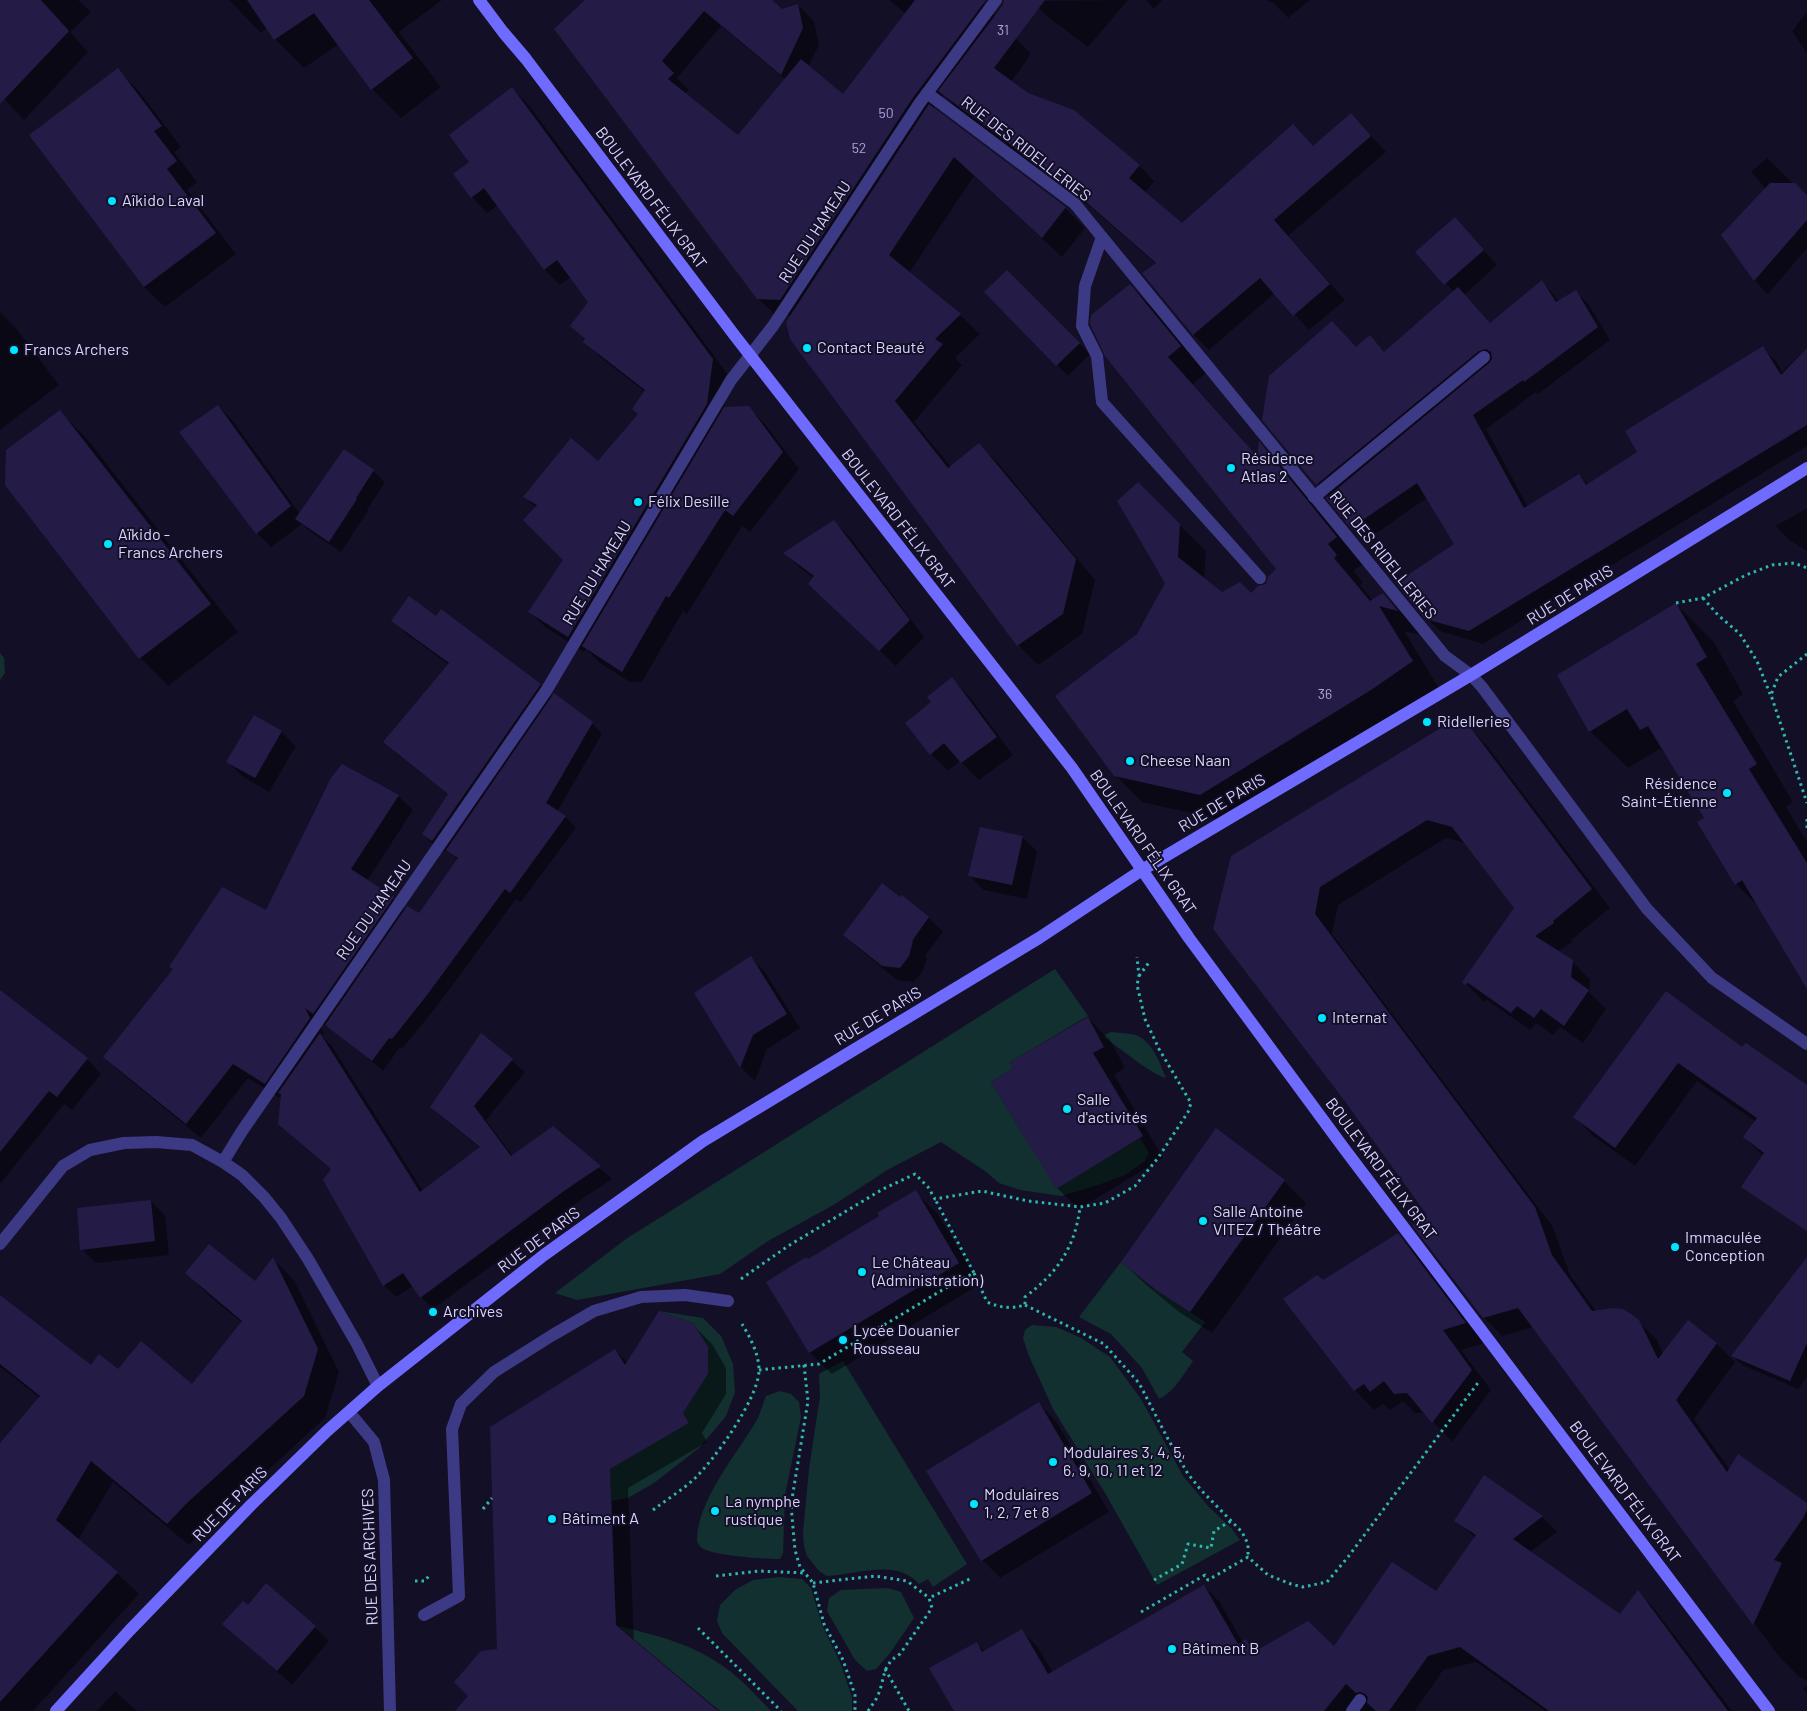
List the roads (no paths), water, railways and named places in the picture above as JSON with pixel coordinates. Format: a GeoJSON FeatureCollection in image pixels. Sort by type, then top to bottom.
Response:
{"type":"FeatureCollection","features":[{"type":"Feature","properties":{"kind":"main road","name":"BOULEVARD FÉLIX GRAT"},"geometry":{"type":"LineString","coordinates":[[479,0],[526,59],[751,356],[1068,763],[1189,938],[1343,1147],[1769,1711]]}},
{"type":"Feature","properties":{"kind":"main road","name":"RUE DE PARIS"},"geometry":{"type":"LineString","coordinates":[[56,1711],[130,1630],[238,1519],[327,1431],[378,1386],[544,1255],[702,1141],[1039,938],[1142,870],[1471,675],[1807,468]]}},
{"type":"Feature","properties":{"kind":"street","name":"RUE DU HAMEAU"},"geometry":{"type":"LineString","coordinates":[[223,1162],[242,1131],[546,691],[731,380],[773,326],[927,93],[996,0]]}},
{"type":"Feature","properties":{"kind":"street","name":"RUE DES RIDELLERIES"},"geometry":{"type":"LineString","coordinates":[[927,93],[1075,204],[1445,656],[1471,675],[1494,702],[1647,908],[1712,978],[1807,1044]]}},
{"type":"Feature","properties":{"kind":"street"},"geometry":{"type":"LineString","coordinates":[[1102,237],[1085,286],[1082,326],[1097,356],[1102,402],[1260,578]]}},
{"type":"Feature","properties":{"kind":"street"},"geometry":{"type":"LineString","coordinates":[[1314,496],[1484,357]]}},
{"type":"Feature","properties":{"kind":"street"},"geometry":{"type":"LineString","coordinates":[[0,1244],[63,1166],[90,1150],[124,1143],[156,1142],[192,1145],[223,1162],[242,1176],[264,1197],[281,1218],[308,1259],[378,1386]]}},
{"type":"Feature","properties":{"kind":"street"},"geometry":{"type":"LineString","coordinates":[[424,1615],[459,1596],[452,1429],[460,1404],[494,1372],[550,1336],[594,1311],[640,1297],[685,1295],[728,1301]]}},
{"type":"Feature","properties":{"kind":"street","name":"RUE DES ARCHIVES"},"geometry":{"type":"LineString","coordinates":[[349,1412],[374,1442],[384,1480],[390,1711]]}},
{"type":"Feature","properties":{"kind":"street"},"geometry":{"type":"LineString","coordinates":[[1352,1711],[1360,1700]]}},
{"type":"Feature","properties":{"kind":"place","name":"Aîkido Laval"},"geometry":{"type":"Point","coordinates":[112,201]}},
{"type":"Feature","properties":{"kind":"place","name":"Contact Beauté"},"geometry":{"type":"Point","coordinates":[807,348]}},
{"type":"Feature","properties":{"kind":"place","name":"Francs Archers"},"geometry":{"type":"Point","coordinates":[14,350]}},
{"type":"Feature","properties":{"kind":"place","name":"Résidence Atlas 2"},"geometry":{"type":"Point","coordinates":[1231,468]}},
{"type":"Feature","properties":{"kind":"place","name":"Félix Desille"},"geometry":{"type":"Point","coordinates":[638,502]}},
{"type":"Feature","properties":{"kind":"place","name":"Aïkido - Francs Archers"},"geometry":{"type":"Point","coordinates":[108,544]}},
{"type":"Feature","properties":{"kind":"place","name":"Ridelleries"},"geometry":{"type":"Point","coordinates":[1427,722]}},
{"type":"Feature","properties":{"kind":"place","name":"Cheese Naan"},"geometry":{"type":"Point","coordinates":[1130,761]}},
{"type":"Feature","properties":{"kind":"place","name":"Résidence Saint-Étienne"},"geometry":{"type":"Point","coordinates":[1727,793]}},
{"type":"Feature","properties":{"kind":"place","name":"Internat"},"geometry":{"type":"Point","coordinates":[1322,1018]}},
{"type":"Feature","properties":{"kind":"place","name":"Salle d'activités"},"geometry":{"type":"Point","coordinates":[1067,1109]}},
{"type":"Feature","properties":{"kind":"place","name":"Salle Antoine VITEZ / Théâtre"},"geometry":{"type":"Point","coordinates":[1203,1221]}},
{"type":"Feature","properties":{"kind":"place","name":"Immaculée Conception"},"geometry":{"type":"Point","coordinates":[1675,1247]}},
{"type":"Feature","properties":{"kind":"place","name":"Le Château (Administration)"},"geometry":{"type":"Point","coordinates":[862,1272]}},
{"type":"Feature","properties":{"kind":"place","name":"Archives"},"geometry":{"type":"Point","coordinates":[433,1312]}},
{"type":"Feature","properties":{"kind":"place","name":"Lycée Douanier Rousseau"},"geometry":{"type":"Point","coordinates":[843,1340]}},
{"type":"Feature","properties":{"kind":"place","name":"Modulaires 3, 4, 5, 6, 9, 10, 11 et 12"},"geometry":{"type":"Point","coordinates":[1053,1462]}},
{"type":"Feature","properties":{"kind":"place","name":"Modulaires 1, 2, 7 et 8"},"geometry":{"type":"Point","coordinates":[974,1504]}},
{"type":"Feature","properties":{"kind":"place","name":"La nymphe rustique"},"geometry":{"type":"Point","coordinates":[715,1511]}},
{"type":"Feature","properties":{"kind":"place","name":"Bâtiment A"},"geometry":{"type":"Point","coordinates":[552,1519]}},
{"type":"Feature","properties":{"kind":"place","name":"Bâtiment B"},"geometry":{"type":"Point","coordinates":[1172,1649]}}]}
